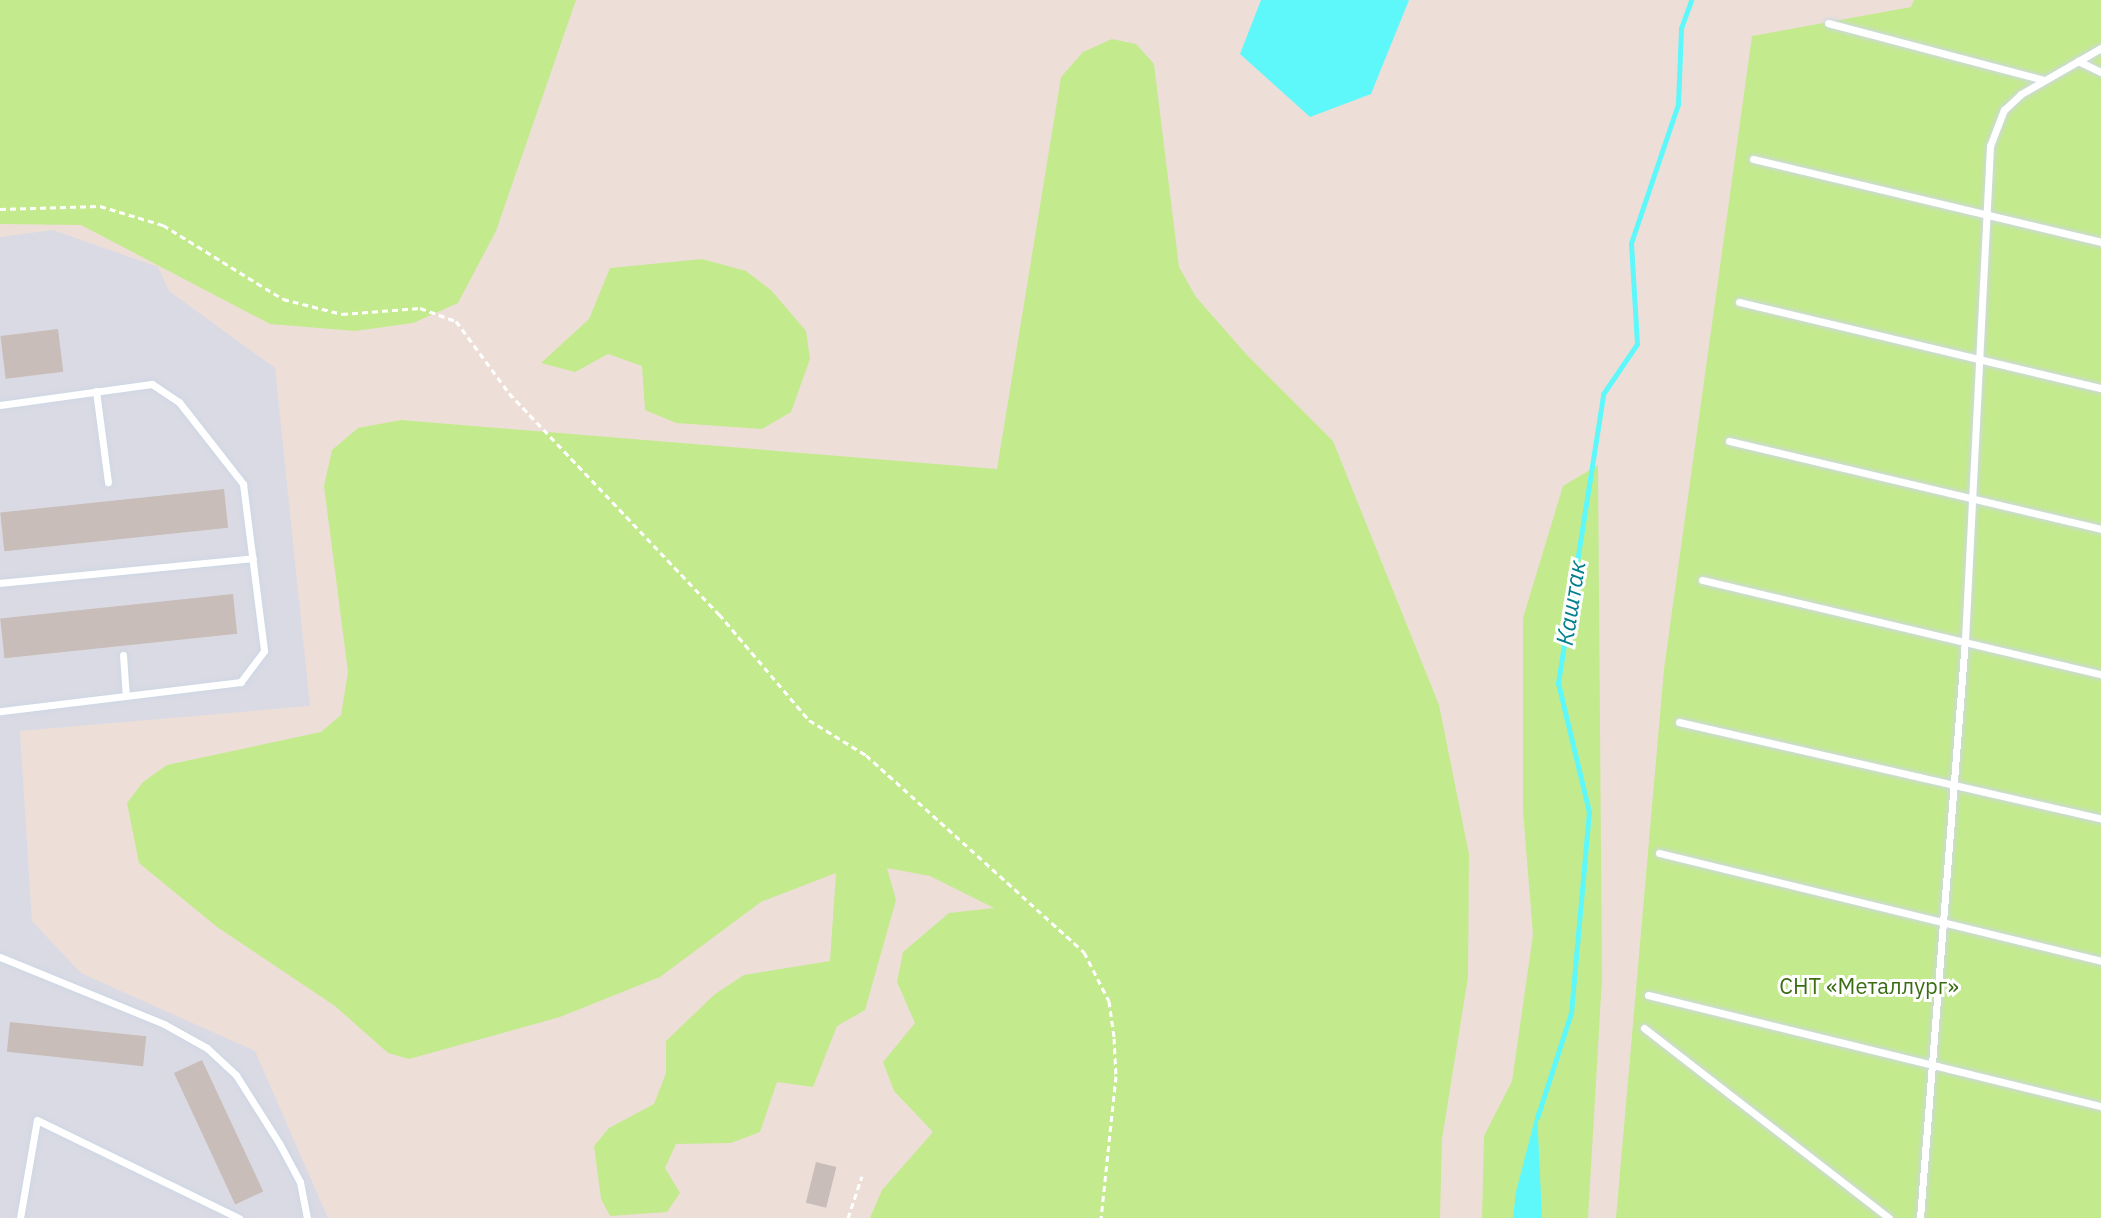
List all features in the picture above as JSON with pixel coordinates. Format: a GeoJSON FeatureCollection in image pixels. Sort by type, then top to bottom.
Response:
{"type":"FeatureCollection","features":[{"type":"Feature","properties":{"kind":"lane"},"geometry":{"type":"LineString","coordinates":[[1828,23],[2044,80]]}},
{"type":"Feature","properties":{"kind":"lane"},"geometry":{"type":"LineString","coordinates":[[1920,1218],[1965,640],[1990,146],[1996,125],[2021,94],[2101,48]]}},
{"type":"Feature","properties":{"kind":"lane"},"geometry":{"type":"LineString","coordinates":[[2078,61],[2101,72]]}},
{"type":"Feature","properties":{"kind":"lane"},"geometry":{"type":"LineString","coordinates":[[1753,159],[2101,242]]}},
{"type":"Feature","properties":{"kind":"lane"},"geometry":{"type":"LineString","coordinates":[[1739,302],[2101,388]]}},
{"type":"Feature","properties":{"kind":"lane"},"geometry":{"type":"LineString","coordinates":[[0,405],[152,384],[179,402],[243,484],[264,651],[241,682],[0,711]]}},
{"type":"Feature","properties":{"kind":"lane"},"geometry":{"type":"LineString","coordinates":[[96,391],[108,482]]}},
{"type":"Feature","properties":{"kind":"lane"},"geometry":{"type":"LineString","coordinates":[[1729,441],[2101,529]]}},
{"type":"Feature","properties":{"kind":"lane"},"geometry":{"type":"LineString","coordinates":[[0,583],[253,558]]}},
{"type":"Feature","properties":{"kind":"lane"},"geometry":{"type":"LineString","coordinates":[[1702,580],[2101,674]]}},
{"type":"Feature","properties":{"kind":"lane"},"geometry":{"type":"LineString","coordinates":[[123,655],[126,694]]}},
{"type":"Feature","properties":{"kind":"lane"},"geometry":{"type":"LineString","coordinates":[[1679,722],[2101,819]]}},
{"type":"Feature","properties":{"kind":"lane"},"geometry":{"type":"LineString","coordinates":[[1659,853],[2101,961]]}},
{"type":"Feature","properties":{"kind":"lane"},"geometry":{"type":"LineString","coordinates":[[0,957],[123,1005],[207,1048],[236,1075],[279,1143],[300,1182],[307,1218]]}},
{"type":"Feature","properties":{"kind":"lane"},"geometry":{"type":"LineString","coordinates":[[1648,995],[1932,1062],[2101,1106]]}},
{"type":"Feature","properties":{"kind":"lane"},"geometry":{"type":"LineString","coordinates":[[1644,1028],[1889,1218]]}},
{"type":"Feature","properties":{"kind":"lane"},"geometry":{"type":"LineString","coordinates":[[20,1218],[37,1120],[239,1218]]}},
{"type":"Feature","properties":{"kind":"path"},"geometry":{"type":"LineString","coordinates":[[0,209],[100,206],[163,225],[283,299],[342,314],[420,308],[456,321],[509,393],[719,614],[809,720],[866,755],[1084,952],[1109,1001],[1114,1038],[1116,1076],[1101,1218]]}},
{"type":"Feature","properties":{"kind":"path"},"geometry":{"type":"LineString","coordinates":[[848,1218],[862,1176]]}},
{"type":"Feature","properties":{"kind":"shaded area"},"geometry":{"type":"Polygon","coordinates":[[[53,230],[158,267],[169,291],[275,368],[310,706],[20,731],[32,921],[81,973],[255,1051],[328,1218],[0,1218],[0,237],[53,230]]]}},
{"type":"Feature","properties":{"kind":"green space"},"geometry":{"type":"Polygon","coordinates":[[[0,0],[576,0],[496,231],[458,303],[413,323],[355,331],[270,324],[81,225],[0,224],[0,0]]]}},
{"type":"Feature","properties":{"kind":"green space","name":"СНТ «Металлург»"},"geometry":{"type":"Polygon","coordinates":[[[1914,0],[2101,0],[2101,1218],[1616,1218],[1664,669],[1752,36],[1911,7],[1914,0]]]}},
{"type":"Feature","properties":{"kind":"green space"},"geometry":{"type":"Polygon","coordinates":[[[1112,39],[1136,44],[1154,64],[1179,267],[1196,297],[1246,354],[1333,441],[1439,705],[1469,854],[1468,977],[1442,1139],[1440,1218],[870,1218],[882,1190],[933,1132],[894,1091],[883,1062],[915,1023],[897,982],[903,952],[949,913],[994,908],[930,876],[887,868],[896,900],[865,1010],[837,1026],[813,1087],[777,1082],[760,1132],[731,1143],[676,1144],[665,1168],[680,1193],[667,1212],[610,1216],[601,1199],[594,1146],[609,1128],[654,1104],[666,1073],[666,1041],[715,994],[744,975],[830,961],[836,873],[761,902],[660,977],[560,1017],[409,1059],[388,1053],[335,1006],[217,927],[139,863],[127,803],[143,782],[167,765],[321,732],[341,715],[348,672],[324,486],[332,450],[358,428],[401,420],[997,469],[1061,77],[1083,52],[1112,39]]]}},
{"type":"Feature","properties":{"kind":"green space"},"geometry":{"type":"Polygon","coordinates":[[[702,259],[746,271],[771,290],[806,331],[810,359],[791,412],[762,429],[676,423],[645,410],[642,366],[608,354],[575,372],[541,363],[589,319],[610,268],[702,259]]]}},
{"type":"Feature","properties":{"kind":"green space"},"geometry":{"type":"Polygon","coordinates":[[[1598,465],[1602,979],[1588,1218],[1482,1218],[1484,1136],[1512,1081],[1533,935],[1523,811],[1523,618],[1563,486],[1598,465]]]}},
{"type":"Feature","properties":{"kind":"water"},"geometry":{"type":"Polygon","coordinates":[[[1261,0],[1409,0],[1371,94],[1310,117],[1240,54],[1261,0]]]}},
{"type":"Feature","properties":{"kind":"water"},"geometry":{"type":"Polygon","coordinates":[[[1537,1111],[1542,1218],[1513,1218],[1516,1192],[1537,1111]]]}},
{"type":"Feature","properties":{"kind":"building"},"geometry":{"type":"Polygon","coordinates":[[[58,329],[63,372],[6,379],[0,336],[58,329]]]}},
{"type":"Feature","properties":{"kind":"building"},"geometry":{"type":"Polygon","coordinates":[[[224,489],[228,528],[4,551],[0,513],[224,489]]]}},
{"type":"Feature","properties":{"kind":"building"},"geometry":{"type":"Polygon","coordinates":[[[233,594],[237,634],[4,658],[0,618],[233,594]]]}},
{"type":"Feature","properties":{"kind":"building"},"geometry":{"type":"Polygon","coordinates":[[[10,1022],[146,1036],[143,1066],[7,1052],[10,1022]]]}},
{"type":"Feature","properties":{"kind":"building"},"geometry":{"type":"Polygon","coordinates":[[[202,1060],[263,1191],[235,1205],[174,1073],[202,1060]]]}},
{"type":"Feature","properties":{"kind":"building"},"geometry":{"type":"Polygon","coordinates":[[[816,1162],[836,1167],[826,1208],[806,1203],[816,1162]]]}},
{"type":"Feature","properties":{"kind":"waterway","name":"Каштак"},"geometry":{"type":"LineString","coordinates":[[1537,1118],[1571,1013],[1589,812],[1558,683],[1603,394],[1637,344],[1631,243],[1678,104],[1681,28],[1691,0]]}}]}
